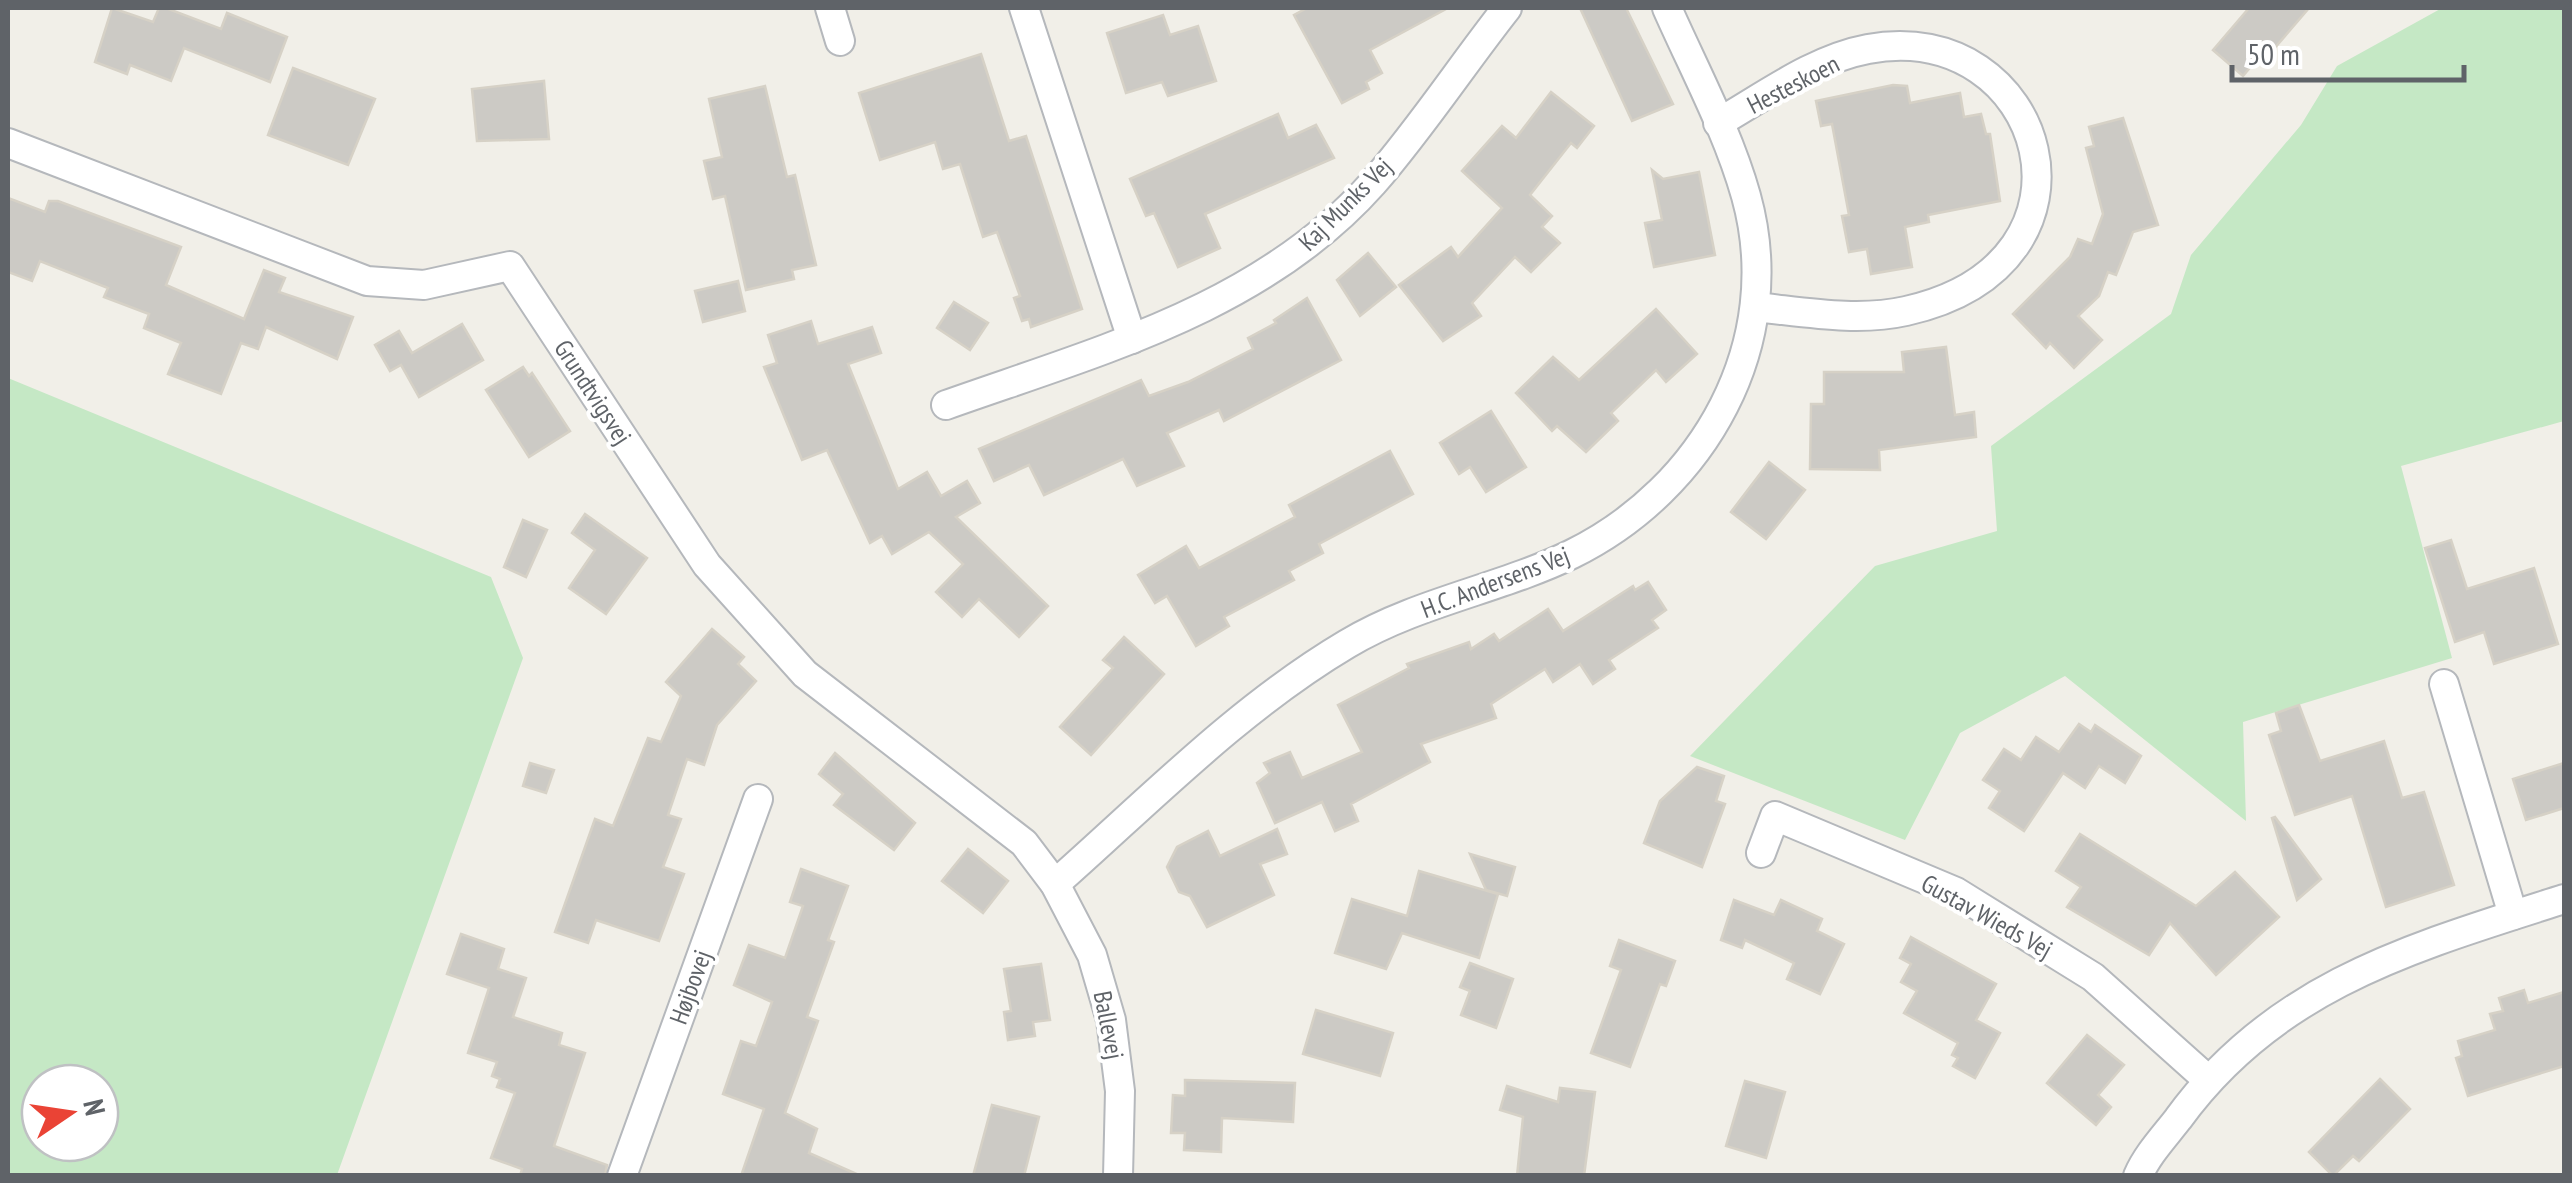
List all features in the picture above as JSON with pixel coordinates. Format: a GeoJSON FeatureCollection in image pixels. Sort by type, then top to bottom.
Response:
{"type":"FeatureCollection","features":[{"type":"Feature","properties":{"kind":"street"},"geometry":{"type":"LineString","coordinates":[[830,8],[840,41]]}},
{"type":"Feature","properties":{"kind":"street"},"geometry":{"type":"LineString","coordinates":[[1024,8],[1132,339]]}},
{"type":"Feature","properties":{"kind":"street","name":"Kaj Munks Vej"},"geometry":{"type":"LineString","coordinates":[[946,405],[1211,307],[1293,256],[1371,184],[1507,8]]}},
{"type":"Feature","properties":{"kind":"street","name":"H.C. Andersens Vej"},"geometry":{"type":"LineString","coordinates":[[1054,884],[1274,693],[1349,642],[1440,600],[1570,555],[1628,522],[1672,484],[1711,431],[1739,374],[1755,307],[1756,249],[1746,196],[1667,8]]}},
{"type":"Feature","properties":{"kind":"street","name":"Hesteskoen"},"geometry":{"type":"LineString","coordinates":[[1718,123],[1832,61],[1868,49],[1934,48],[1989,76],[2024,118],[2039,171],[2031,224],[1997,270],[1951,298],[1905,311],[1861,316],[1755,307]]}},
{"type":"Feature","properties":{"kind":"street","name":"Grundtvigsvej"},"geometry":{"type":"LineString","coordinates":[[8,144],[368,281],[424,285],[510,266],[707,565],[805,674],[1024,844],[1054,884]]}},
{"type":"Feature","properties":{"kind":"street"},"geometry":{"type":"LineString","coordinates":[[2444,684],[2513,915]]}},
{"type":"Feature","properties":{"kind":"street","name":"Højbovej"},"geometry":{"type":"LineString","coordinates":[[622,1176],[758,799]]}},
{"type":"Feature","properties":{"kind":"street","name":"Gustav Wieds Vej"},"geometry":{"type":"LineString","coordinates":[[1761,854],[1776,816],[1956,892],[2093,977],[2207,1078]]}},
{"type":"Feature","properties":{"kind":"street","name":"Ballevej"},"geometry":{"type":"LineString","coordinates":[[1054,884],[1092,955],[1112,1020],[1120,1091],[1118,1176]]}},
{"type":"Feature","properties":{"kind":"street"},"geometry":{"type":"LineString","coordinates":[[2138,1176],[2207,1078],[2282,1012],[2365,968],[2564,899]]}},
{"type":"Feature","properties":{"kind":"green space"},"geometry":{"type":"Polygon","coordinates":[[[2442,8],[2564,8],[2564,421],[2401,466],[2452,658],[2243,722],[2246,821],[2065,676],[1960,733],[1905,840],[1690,756],[1875,566],[1997,531],[1991,446],[2171,314],[2191,255],[2301,125],[2337,66],[2442,8]]]}},
{"type":"Feature","properties":{"kind":"green space"},"geometry":{"type":"Polygon","coordinates":[[[8,378],[491,577],[523,658],[337,1175],[8,1175],[8,378]]]}},
{"type":"Feature","properties":{"kind":"building"},"geometry":{"type":"Polygon","coordinates":[[[112,8],[153,22],[159,8],[166,8],[221,29],[227,13],[287,37],[270,82],[184,48],[171,81],[130,65],[127,74],[95,62],[112,8]]]}},
{"type":"Feature","properties":{"kind":"building"},"geometry":{"type":"Polygon","coordinates":[[[1307,8],[1448,8],[1370,50],[1382,73],[1366,82],[1369,89],[1342,103],[1294,15],[1307,8]]]}},
{"type":"Feature","properties":{"kind":"building"},"geometry":{"type":"Polygon","coordinates":[[[1580,8],[1626,8],[1673,104],[1632,121],[1580,8]]]}},
{"type":"Feature","properties":{"kind":"building"},"geometry":{"type":"Polygon","coordinates":[[[2249,8],[2309,8],[2273,50],[2268,46],[2243,76],[2213,50],[2249,8]]]}},
{"type":"Feature","properties":{"kind":"building"},"geometry":{"type":"Polygon","coordinates":[[[1163,15],[1170,35],[1198,26],[1216,81],[1168,96],[1162,82],[1126,93],[1107,33],[1163,15]]]}},
{"type":"Feature","properties":{"kind":"building"},"geometry":{"type":"Polygon","coordinates":[[[981,54],[1009,141],[1026,136],[1082,309],[1031,327],[1029,319],[1022,321],[1014,298],[1020,296],[997,232],[983,237],[960,164],[943,169],[935,142],[880,160],[859,93],[981,54]]]}},
{"type":"Feature","properties":{"kind":"building"},"geometry":{"type":"Polygon","coordinates":[[[293,68],[375,99],[348,165],[268,135],[293,68]]]}},
{"type":"Feature","properties":{"kind":"building"},"geometry":{"type":"Polygon","coordinates":[[[544,81],[549,139],[477,141],[472,89],[544,81]]]}},
{"type":"Feature","properties":{"kind":"building"},"geometry":{"type":"Polygon","coordinates":[[[1893,85],[1907,86],[1910,103],[1960,93],[1964,117],[1981,114],[1986,134],[1990,134],[2000,201],[1928,215],[1929,222],[1905,227],[1912,267],[1871,274],[1867,249],[1849,252],[1842,216],[1849,215],[1832,124],[1821,126],[1816,101],[1893,85]]]}},
{"type":"Feature","properties":{"kind":"building"},"geometry":{"type":"Polygon","coordinates":[[[765,86],[787,177],[795,175],[816,265],[792,270],[794,279],[746,290],[725,196],[713,199],[704,161],[722,157],[709,99],[765,86]]]}},
{"type":"Feature","properties":{"kind":"building"},"geometry":{"type":"Polygon","coordinates":[[[1551,92],[1594,126],[1577,148],[1571,143],[1530,195],[1552,216],[1542,227],[1560,243],[1531,272],[1515,257],[1472,303],[1481,316],[1443,341],[1399,285],[1451,247],[1458,257],[1502,208],[1462,171],[1502,126],[1516,138],[1551,92]]]}},
{"type":"Feature","properties":{"kind":"building"},"geometry":{"type":"Polygon","coordinates":[[[1278,114],[1288,138],[1316,125],[1334,158],[1205,214],[1220,248],[1178,267],[1154,213],[1146,216],[1130,179],[1278,114]]]}},
{"type":"Feature","properties":{"kind":"building"},"geometry":{"type":"Polygon","coordinates":[[[2123,118],[2158,225],[2133,232],[2116,275],[2108,272],[2099,296],[2078,316],[2102,340],[2074,368],[2050,343],[2046,348],[2013,314],[2070,257],[2078,239],[2092,244],[2103,214],[2086,148],[2094,146],[2089,127],[2123,118]]]}},
{"type":"Feature","properties":{"kind":"building"},"geometry":{"type":"Polygon","coordinates":[[[1652,170],[1663,179],[1699,172],[1715,255],[1654,267],[1645,223],[1662,220],[1652,170]]]}},
{"type":"Feature","properties":{"kind":"building"},"geometry":{"type":"Polygon","coordinates":[[[8,198],[45,212],[49,201],[58,201],[181,247],[166,285],[244,319],[264,270],[285,278],[279,292],[353,317],[337,359],[266,327],[258,349],[241,343],[221,394],[168,374],[181,343],[144,328],[149,314],[104,297],[108,288],[40,261],[32,281],[8,272],[8,198]]]}},
{"type":"Feature","properties":{"kind":"building"},"geometry":{"type":"Polygon","coordinates":[[[1368,253],[1396,287],[1360,316],[1337,280],[1368,253]]]}},
{"type":"Feature","properties":{"kind":"building"},"geometry":{"type":"Polygon","coordinates":[[[738,281],[745,311],[703,322],[695,291],[738,281]]]}},
{"type":"Feature","properties":{"kind":"building"},"geometry":{"type":"Polygon","coordinates":[[[1307,298],[1341,360],[1224,421],[1219,410],[1167,433],[1184,466],[1137,486],[1123,459],[1044,495],[1029,465],[994,481],[979,449],[1141,380],[1149,396],[1188,382],[1253,349],[1248,338],[1276,323],[1274,320],[1307,298]]]}},
{"type":"Feature","properties":{"kind":"building"},"geometry":{"type":"Polygon","coordinates":[[[954,302],[988,323],[970,350],[937,328],[954,302]]]}},
{"type":"Feature","properties":{"kind":"building"},"geometry":{"type":"Polygon","coordinates":[[[1656,309],[1697,354],[1666,382],[1656,370],[1611,413],[1618,421],[1586,452],[1557,426],[1552,431],[1516,393],[1553,357],[1579,380],[1656,309]]]}},
{"type":"Feature","properties":{"kind":"building"},"geometry":{"type":"Polygon","coordinates":[[[811,321],[818,344],[872,327],[881,353],[848,364],[898,489],[927,472],[941,496],[967,481],[980,503],[956,517],[1048,606],[1019,637],[979,599],[962,617],[936,592],[963,564],[929,532],[892,554],[882,536],[870,543],[827,450],[802,460],[764,367],[777,363],[768,335],[811,321]]]}},
{"type":"Feature","properties":{"kind":"building"},"geometry":{"type":"Polygon","coordinates":[[[462,324],[483,360],[419,397],[401,365],[390,371],[375,345],[399,331],[412,353],[462,324]]]}},
{"type":"Feature","properties":{"kind":"building"},"geometry":{"type":"Polygon","coordinates":[[[1946,347],[1955,415],[1974,412],[1976,437],[1879,450],[1880,470],[1810,469],[1811,404],[1824,404],[1824,372],[1904,372],[1902,352],[1946,347]]]}},
{"type":"Feature","properties":{"kind":"building"},"geometry":{"type":"Polygon","coordinates":[[[523,367],[529,376],[532,373],[570,431],[529,457],[486,390],[523,367]]]}},
{"type":"Feature","properties":{"kind":"building"},"geometry":{"type":"Polygon","coordinates":[[[1491,411],[1526,467],[1486,492],[1470,467],[1459,474],[1440,443],[1491,411]]]}},
{"type":"Feature","properties":{"kind":"building"},"geometry":{"type":"Polygon","coordinates":[[[1390,451],[1413,494],[1319,544],[1323,553],[1289,571],[1294,580],[1224,617],[1229,626],[1196,646],[1167,596],[1155,603],[1138,575],[1186,546],[1199,568],[1295,517],[1289,505],[1390,451]]]}},
{"type":"Feature","properties":{"kind":"building"},"geometry":{"type":"Polygon","coordinates":[[[1769,462],[1805,490],[1766,539],[1731,512],[1769,462]]]}},
{"type":"Feature","properties":{"kind":"building"},"geometry":{"type":"Polygon","coordinates":[[[585,514],[647,558],[606,614],[569,588],[595,550],[572,533],[585,514]]]}},
{"type":"Feature","properties":{"kind":"building"},"geometry":{"type":"Polygon","coordinates":[[[523,520],[547,530],[526,577],[504,567],[523,520]]]}},
{"type":"Feature","properties":{"kind":"building"},"geometry":{"type":"Polygon","coordinates":[[[2451,540],[2467,589],[2534,568],[2558,644],[2494,664],[2484,632],[2455,642],[2425,548],[2451,540]]]}},
{"type":"Feature","properties":{"kind":"building"},"geometry":{"type":"Polygon","coordinates":[[[1648,582],[1666,610],[1652,620],[1658,628],[1609,660],[1615,669],[1593,684],[1580,664],[1553,682],[1545,669],[1491,704],[1496,718],[1421,744],[1430,762],[1351,804],[1358,821],[1335,831],[1322,802],[1275,823],[1257,783],[1270,773],[1264,763],[1290,752],[1302,778],[1362,752],[1338,705],[1409,668],[1407,664],[1469,642],[1471,649],[1494,634],[1499,641],[1548,609],[1563,631],[1633,586],[1635,590],[1648,582]]]}},
{"type":"Feature","properties":{"kind":"building"},"geometry":{"type":"Polygon","coordinates":[[[712,629],[744,657],[738,664],[756,681],[717,725],[704,765],[687,759],[668,815],[681,819],[663,867],[684,874],[659,941],[596,920],[588,943],[555,932],[595,819],[613,826],[648,738],[661,742],[681,696],[666,682],[712,629]]]}},
{"type":"Feature","properties":{"kind":"building"},"geometry":{"type":"Polygon","coordinates":[[[1124,637],[1164,674],[1091,755],[1060,727],[1113,668],[1103,660],[1124,637]]]}},
{"type":"Feature","properties":{"kind":"building"},"geometry":{"type":"Polygon","coordinates":[[[2299,705],[2320,761],[2384,741],[2402,798],[2424,792],[2454,885],[2386,907],[2352,796],[2295,815],[2269,735],[2281,731],[2276,713],[2299,705]]]}},
{"type":"Feature","properties":{"kind":"building"},"geometry":{"type":"Polygon","coordinates":[[[2079,724],[2091,732],[2095,725],[2141,756],[2125,783],[2099,766],[2085,788],[2063,773],[2024,831],[1989,808],[2000,791],[1983,780],[2004,749],[2021,760],[2036,737],[2059,752],[2079,724]]]}},
{"type":"Feature","properties":{"kind":"building"},"geometry":{"type":"Polygon","coordinates":[[[835,753],[915,823],[894,850],[834,805],[843,794],[819,774],[835,753]]]}},
{"type":"Feature","properties":{"kind":"building"},"geometry":{"type":"Polygon","coordinates":[[[530,763],[554,770],[546,793],[523,786],[530,763]]]}},
{"type":"Feature","properties":{"kind":"building"},"geometry":{"type":"Polygon","coordinates":[[[2564,763],[2564,808],[2526,820],[2513,779],[2564,763]]]}},
{"type":"Feature","properties":{"kind":"building"},"geometry":{"type":"Polygon","coordinates":[[[1697,767],[1724,776],[1716,801],[1725,804],[1702,867],[1644,843],[1660,801],[1697,767]]]}},
{"type":"Feature","properties":{"kind":"building"},"geometry":{"type":"Polygon","coordinates":[[[2272,818],[2321,879],[2297,900],[2272,818]]]}},
{"type":"Feature","properties":{"kind":"building"},"geometry":{"type":"Polygon","coordinates":[[[1277,829],[1287,854],[1260,864],[1274,895],[1207,927],[1190,896],[1179,892],[1167,867],[1177,847],[1208,831],[1220,856],[1277,829]]]}},
{"type":"Feature","properties":{"kind":"building"},"geometry":{"type":"Polygon","coordinates":[[[2080,834],[2196,906],[2235,872],[2279,917],[2216,975],[2170,923],[2149,955],[2067,907],[2081,887],[2056,871],[2080,834]]]}},
{"type":"Feature","properties":{"kind":"building"},"geometry":{"type":"Polygon","coordinates":[[[968,849],[1008,881],[983,913],[942,881],[968,849]]]}},
{"type":"Feature","properties":{"kind":"building"},"geometry":{"type":"Polygon","coordinates":[[[1470,854],[1515,867],[1507,896],[1486,890],[1470,854]]]}},
{"type":"Feature","properties":{"kind":"building"},"geometry":{"type":"Polygon","coordinates":[[[801,869],[848,886],[828,940],[834,942],[807,1017],[818,1021],[785,1113],[817,1129],[809,1153],[861,1176],[741,1176],[764,1109],[723,1094],[741,1041],[756,1046],[772,1002],[734,985],[749,945],[785,958],[803,906],[790,902],[801,869]]]}},
{"type":"Feature","properties":{"kind":"building"},"geometry":{"type":"Polygon","coordinates":[[[1419,871],[1498,894],[1479,958],[1402,933],[1386,969],[1335,953],[1352,899],[1407,916],[1419,871]]]}},
{"type":"Feature","properties":{"kind":"building"},"geometry":{"type":"Polygon","coordinates":[[[1734,900],[1774,915],[1781,900],[1822,919],[1817,931],[1844,944],[1820,994],[1787,979],[1794,963],[1745,940],[1742,948],[1721,940],[1734,900]]]}},
{"type":"Feature","properties":{"kind":"building"},"geometry":{"type":"Polygon","coordinates":[[[461,934],[504,949],[498,969],[526,978],[513,1017],[562,1033],[559,1045],[585,1053],[554,1146],[607,1165],[605,1176],[520,1176],[522,1169],[491,1158],[515,1093],[497,1087],[500,1079],[492,1076],[497,1062],[468,1053],[489,988],[447,974],[461,934]]]}},
{"type":"Feature","properties":{"kind":"building"},"geometry":{"type":"Polygon","coordinates":[[[1911,937],[1996,984],[1976,1020],[2000,1033],[1975,1078],[1953,1066],[1958,1058],[1952,1055],[1958,1043],[1904,1013],[1917,991],[1901,982],[1911,964],[1900,958],[1911,937]]]}},
{"type":"Feature","properties":{"kind":"building"},"geometry":{"type":"Polygon","coordinates":[[[1619,940],[1675,961],[1666,986],[1660,984],[1630,1067],[1591,1053],[1621,970],[1610,966],[1619,940]]]}},
{"type":"Feature","properties":{"kind":"building"},"geometry":{"type":"Polygon","coordinates":[[[1470,963],[1513,979],[1496,1028],[1461,1015],[1470,991],[1460,987],[1470,963]]]}},
{"type":"Feature","properties":{"kind":"building"},"geometry":{"type":"Polygon","coordinates":[[[1041,964],[1050,1020],[1033,1022],[1035,1036],[1008,1040],[1004,1012],[1011,1011],[1004,969],[1041,964]]]}},
{"type":"Feature","properties":{"kind":"building"},"geometry":{"type":"Polygon","coordinates":[[[2524,990],[2528,1003],[2564,992],[2564,1066],[2468,1096],[2456,1058],[2462,1056],[2458,1041],[2495,1030],[2490,1014],[2503,1011],[2499,998],[2524,990]]]}},
{"type":"Feature","properties":{"kind":"building"},"geometry":{"type":"Polygon","coordinates":[[[1316,1010],[1393,1033],[1380,1076],[1303,1054],[1316,1010]]]}},
{"type":"Feature","properties":{"kind":"building"},"geometry":{"type":"Polygon","coordinates":[[[2087,1035],[2124,1065],[2098,1095],[2111,1107],[2096,1125],[2047,1083],[2087,1035]]]}},
{"type":"Feature","properties":{"kind":"building"},"geometry":{"type":"Polygon","coordinates":[[[2380,1079],[2410,1109],[2359,1161],[2353,1156],[2333,1176],[2309,1152],[2380,1079]]]}},
{"type":"Feature","properties":{"kind":"building"},"geometry":{"type":"Polygon","coordinates":[[[1185,1080],[1295,1083],[1293,1122],[1222,1118],[1221,1152],[1184,1150],[1185,1133],[1171,1133],[1173,1095],[1185,1096],[1185,1080]]]}},
{"type":"Feature","properties":{"kind":"building"},"geometry":{"type":"Polygon","coordinates":[[[1745,1081],[1785,1092],[1766,1158],[1726,1146],[1745,1081]]]}},
{"type":"Feature","properties":{"kind":"building"},"geometry":{"type":"Polygon","coordinates":[[[1507,1086],[1558,1102],[1560,1088],[1595,1092],[1584,1176],[1517,1176],[1523,1117],[1500,1110],[1507,1086]]]}},
{"type":"Feature","properties":{"kind":"building"},"geometry":{"type":"Polygon","coordinates":[[[992,1105],[1039,1117],[1024,1176],[973,1176],[992,1105]]]}}]}
